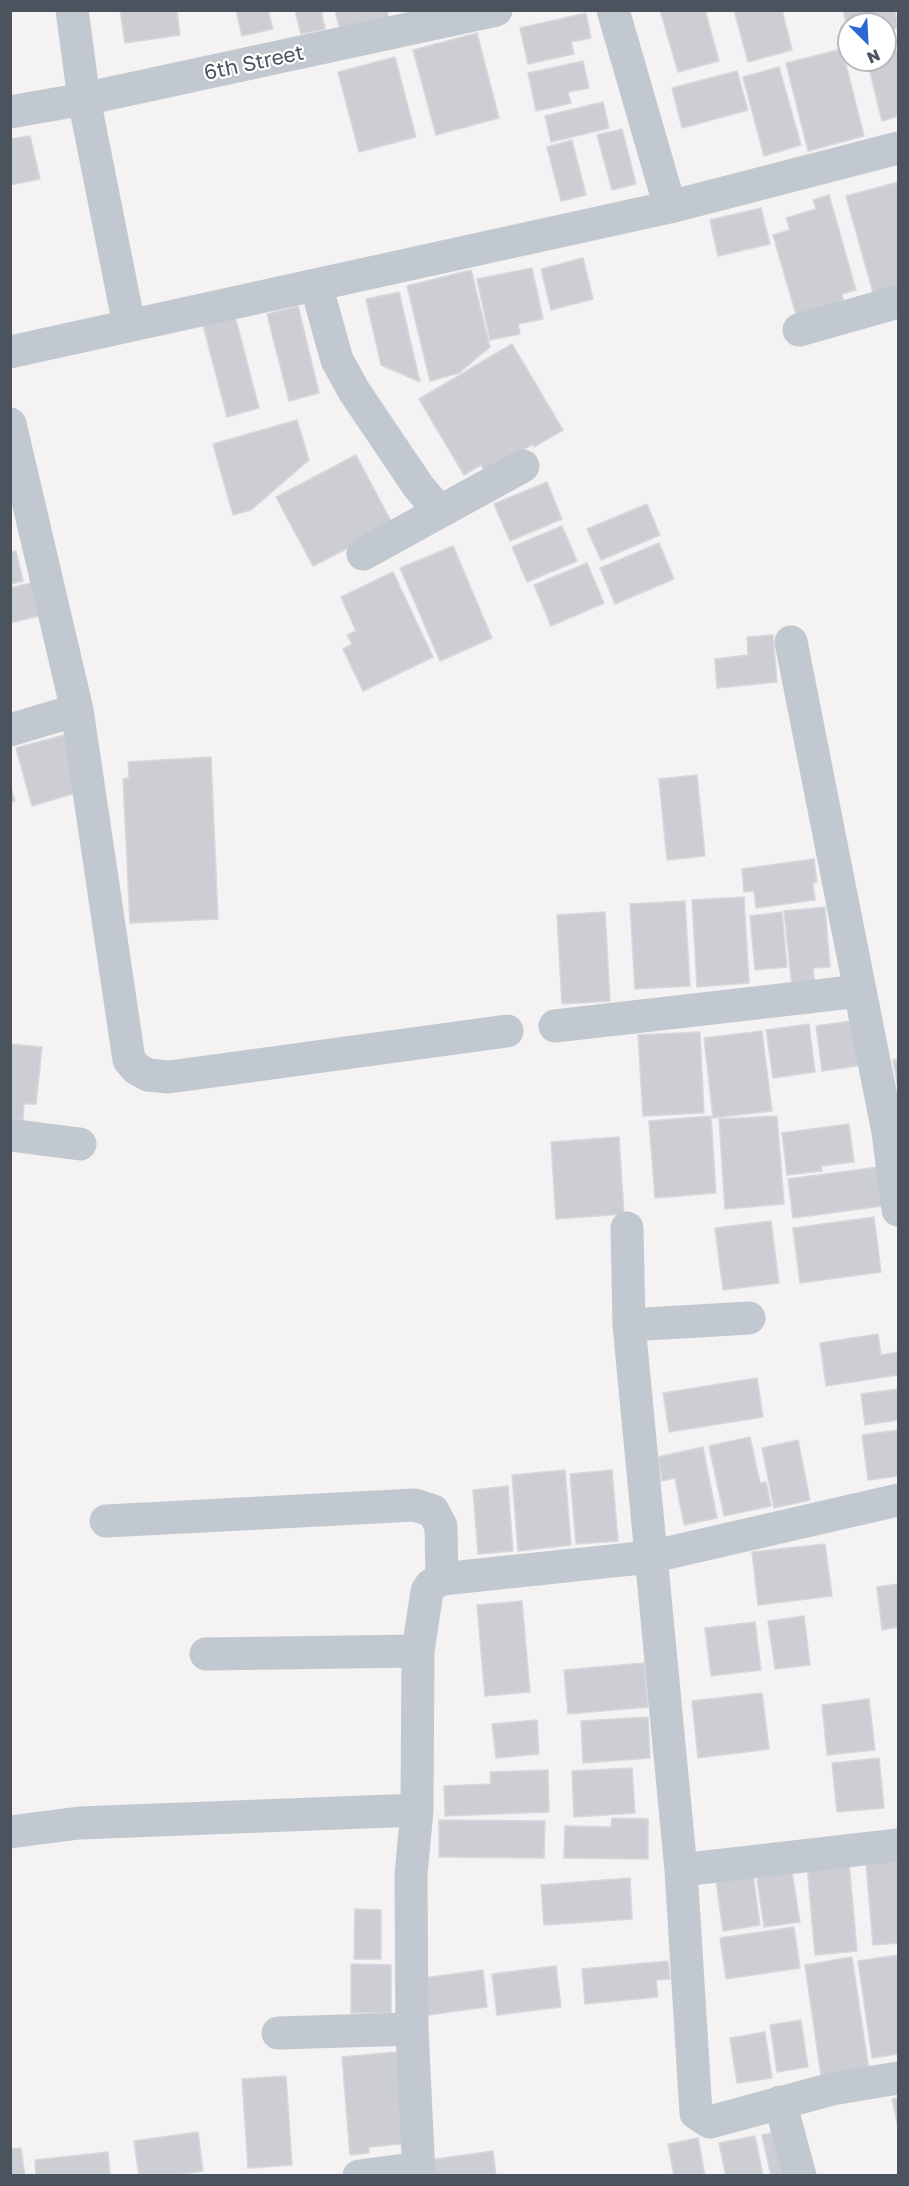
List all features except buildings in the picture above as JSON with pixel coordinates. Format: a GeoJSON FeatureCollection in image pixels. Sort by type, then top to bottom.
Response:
{"type":"FeatureCollection","features":[{"type":"Feature","properties":{"kind":"street"},"geometry":{"type":"LineString","coordinates":[[72,10],[84,99],[129,325]]}},
{"type":"Feature","properties":{"kind":"street","name":"6th Street"},"geometry":{"type":"LineString","coordinates":[[10,112],[84,99],[496,10]]}},
{"type":"Feature","properties":{"kind":"street"},"geometry":{"type":"LineString","coordinates":[[613,10],[670,207]]}},
{"type":"Feature","properties":{"kind":"street"},"geometry":{"type":"LineString","coordinates":[[10,352],[670,207],[898,148]]}},
{"type":"Feature","properties":{"kind":"street"},"geometry":{"type":"LineString","coordinates":[[316,285],[337,360],[354,392],[418,486],[439,511]]}},
{"type":"Feature","properties":{"kind":"street"},"geometry":{"type":"LineString","coordinates":[[799,330],[898,302]]}},
{"type":"Feature","properties":{"kind":"street"},"geometry":{"type":"LineString","coordinates":[[10,424],[77,710],[127,1054],[136,1069],[148,1076],[169,1077],[507,1031]]}},
{"type":"Feature","properties":{"kind":"street"},"geometry":{"type":"LineString","coordinates":[[363,554],[523,466]]}},
{"type":"Feature","properties":{"kind":"street"},"geometry":{"type":"LineString","coordinates":[[791,642],[888,1132],[898,1210]]}},
{"type":"Feature","properties":{"kind":"street"},"geometry":{"type":"LineString","coordinates":[[10,730],[77,710]]}},
{"type":"Feature","properties":{"kind":"street"},"geometry":{"type":"LineString","coordinates":[[555,1026],[861,991]]}},
{"type":"Feature","properties":{"kind":"street"},"geometry":{"type":"LineString","coordinates":[[10,1135],[80,1144]]}},
{"type":"Feature","properties":{"kind":"street"},"geometry":{"type":"LineString","coordinates":[[627,1228],[628,1325],[681,1870],[696,2113],[710,2122],[832,2089],[898,2078]]}},
{"type":"Feature","properties":{"kind":"street"},"geometry":{"type":"LineString","coordinates":[[628,1325],[749,1318]]}},
{"type":"Feature","properties":{"kind":"street"},"geometry":{"type":"LineString","coordinates":[[359,2175],[419,2172],[412,2029],[411,1875],[417,1810],[418,1652],[427,1591],[431,1585],[442,1579],[650,1557],[898,1500]]}},
{"type":"Feature","properties":{"kind":"street"},"geometry":{"type":"LineString","coordinates":[[106,1521],[415,1505],[434,1511],[441,1526],[442,1579]]}},
{"type":"Feature","properties":{"kind":"street"},"geometry":{"type":"LineString","coordinates":[[206,1654],[418,1652]]}},
{"type":"Feature","properties":{"kind":"street"},"geometry":{"type":"LineString","coordinates":[[10,1832],[79,1823],[417,1810]]}},
{"type":"Feature","properties":{"kind":"street"},"geometry":{"type":"LineString","coordinates":[[681,1870],[898,1845]]}},
{"type":"Feature","properties":{"kind":"street"},"geometry":{"type":"LineString","coordinates":[[278,2034],[412,2029]]}},
{"type":"Feature","properties":{"kind":"street"},"geometry":{"type":"LineString","coordinates":[[780,2102],[800,2175]]}}]}
